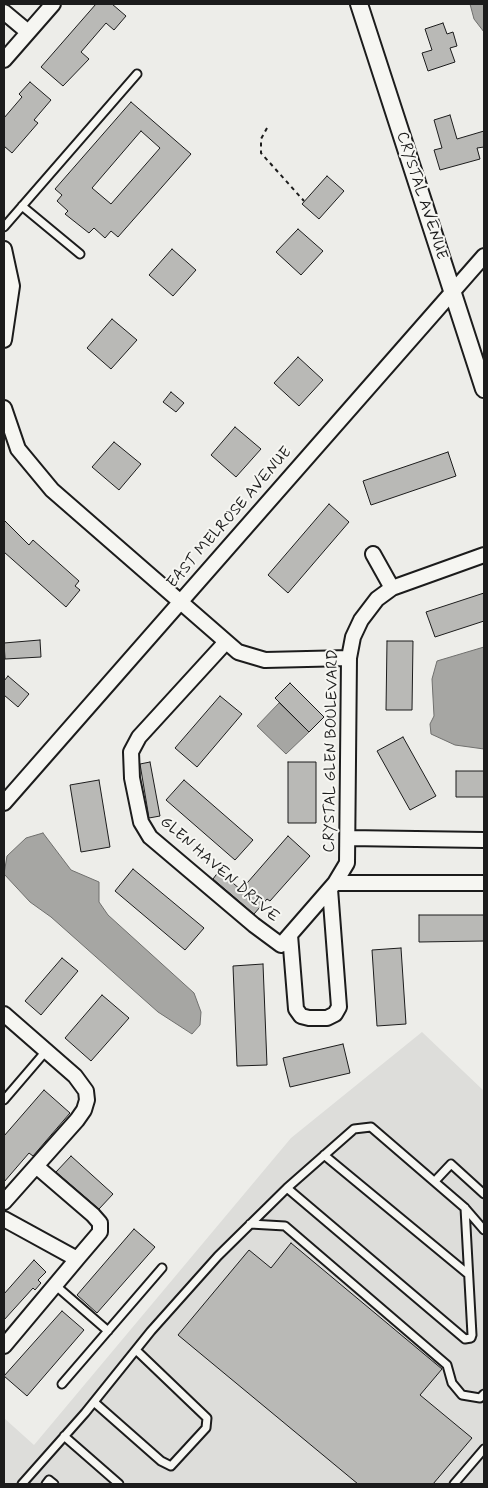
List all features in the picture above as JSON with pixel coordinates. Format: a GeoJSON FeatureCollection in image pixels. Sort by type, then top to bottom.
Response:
{"type":"FeatureCollection","features":[{"type":"Feature","properties":{"kind":"street"},"geometry":{"type":"LineString","coordinates":[[4,60],[53,4]]}},
{"type":"Feature","properties":{"kind":"street","name":"CRYSTAL AVENUE"},"geometry":{"type":"LineString","coordinates":[[359,4],[484,389]]}},
{"type":"Feature","properties":{"kind":"street"},"geometry":{"type":"LineString","coordinates":[[4,12],[28,32]]}},
{"type":"Feature","properties":{"kind":"street"},"geometry":{"type":"LineString","coordinates":[[4,249],[12,286],[4,340]]}},
{"type":"Feature","properties":{"kind":"street","name":"EAST MELROSE AVENUE"},"geometry":{"type":"LineString","coordinates":[[4,803],[452,290],[484,256]]}},
{"type":"Feature","properties":{"kind":"street"},"geometry":{"type":"LineString","coordinates":[[4,408],[18,449],[52,490],[225,643],[238,652],[256,659],[349,658]]}},
{"type":"Feature","properties":{"kind":"street"},"geometry":{"type":"LineString","coordinates":[[373,554],[392,588]]}},
{"type":"Feature","properties":{"kind":"street","name":"CRYSTAL GLEN BOULEVARD"},"geometry":{"type":"LineString","coordinates":[[286,940],[333,886],[347,863],[349,658],[353,637],[361,620],[377,598],[392,588],[484,555]]}},
{"type":"Feature","properties":{"kind":"street","name":"GLEN HAVEN DRIVE"},"geometry":{"type":"LineString","coordinates":[[225,643],[139,737],[131,752],[132,778],[141,822],[150,836],[254,925],[286,940]]}},
{"type":"Feature","properties":{"kind":"street"},"geometry":{"type":"LineString","coordinates":[[348,838],[484,840]]}},
{"type":"Feature","properties":{"kind":"street"},"geometry":{"type":"LineString","coordinates":[[286,940],[296,1009],[301,1016],[328,1018],[335,1014],[339,1006],[333,886],[484,883]]}},
{"type":"Feature","properties":{"kind":"street"},"geometry":{"type":"LineString","coordinates":[[4,1014],[83,1084],[87,1100],[84,1110],[77,1120],[4,1202]]}},
{"type":"Feature","properties":{"kind":"street"},"geometry":{"type":"LineString","coordinates":[[4,1346],[100,1232],[100,1223],[36,1166]]}},
{"type":"Feature","properties":{"kind":"street"},"geometry":{"type":"LineString","coordinates":[[4,1219],[77,1259]]}},
{"type":"Feature","properties":{"kind":"lane"},"geometry":{"type":"LineString","coordinates":[[4,227],[137,74]]}},
{"type":"Feature","properties":{"kind":"lane"},"geometry":{"type":"LineString","coordinates":[[22,206],[80,254]]}},
{"type":"Feature","properties":{"kind":"lane"},"geometry":{"type":"LineString","coordinates":[[4,1100],[46,1051]]}},
{"type":"Feature","properties":{"kind":"lane"},"geometry":{"type":"LineString","coordinates":[[22,1484],[94,1402],[136,1350],[250,1224],[287,1188],[354,1129],[371,1127],[465,1208],[484,1230]]}},
{"type":"Feature","properties":{"kind":"lane"},"geometry":{"type":"LineString","coordinates":[[324,1156],[468,1274]]}},
{"type":"Feature","properties":{"kind":"lane"},"geometry":{"type":"LineString","coordinates":[[435,1181],[451,1164],[484,1194]]}},
{"type":"Feature","properties":{"kind":"lane"},"geometry":{"type":"LineString","coordinates":[[287,1188],[465,1339],[471,1338],[472,1335],[465,1208]]}},
{"type":"Feature","properties":{"kind":"lane"},"geometry":{"type":"LineString","coordinates":[[250,1224],[285,1226],[447,1365],[452,1383],[462,1395],[480,1398],[484,1394]]}},
{"type":"Feature","properties":{"kind":"lane"},"geometry":{"type":"LineString","coordinates":[[62,1384],[162,1268]]}},
{"type":"Feature","properties":{"kind":"lane"},"geometry":{"type":"LineString","coordinates":[[55,1285],[108,1331]]}},
{"type":"Feature","properties":{"kind":"lane"},"geometry":{"type":"LineString","coordinates":[[94,1402],[160,1461],[171,1466],[206,1428],[207,1418],[136,1350]]}},
{"type":"Feature","properties":{"kind":"lane"},"geometry":{"type":"LineString","coordinates":[[64,1436],[119,1484]]}},
{"type":"Feature","properties":{"kind":"lane"},"geometry":{"type":"LineString","coordinates":[[454,1484],[484,1449]]}},
{"type":"Feature","properties":{"kind":"lane"},"geometry":{"type":"LineString","coordinates":[[46,1484],[49,1480],[54,1484]]}},
{"type":"Feature","properties":{"kind":"path"},"geometry":{"type":"LineString","coordinates":[[267,128],[261,139],[261,153],[304,201]]}},
{"type":"Feature","properties":{"kind":"shaded area"},"geometry":{"type":"Polygon","coordinates":[[[470,4],[484,4],[484,32],[474,19],[470,4]]]}},
{"type":"Feature","properties":{"kind":"shaded area"},"geometry":{"type":"Polygon","coordinates":[[[484,647],[484,749],[455,745],[431,734],[430,724],[434,716],[432,679],[437,661],[484,647]]]}},
{"type":"Feature","properties":{"kind":"shaded area"},"geometry":{"type":"Polygon","coordinates":[[[279,703],[309,732],[286,754],[257,726],[279,703]]]}},
{"type":"Feature","properties":{"kind":"shaded area"},"geometry":{"type":"Polygon","coordinates":[[[43,833],[71,870],[99,882],[99,902],[108,915],[194,993],[201,1012],[200,1025],[192,1034],[158,1012],[51,917],[30,902],[4,874],[7,856],[26,838],[43,833]]]}},
{"type":"Feature","properties":{"kind":"shaded area"},"geometry":{"type":"Polygon","coordinates":[[[422,1032],[484,1091],[484,1484],[4,1484],[4,1418],[34,1445],[291,1138],[422,1032]]]}},
{"type":"Feature","properties":{"kind":"building"},"geometry":{"type":"Polygon","coordinates":[[[96,4],[112,4],[126,16],[114,30],[106,23],[81,52],[89,59],[63,86],[41,67],[96,4]]]}},
{"type":"Feature","properties":{"kind":"building"},"geometry":{"type":"Polygon","coordinates":[[[443,23],[447,34],[453,32],[457,46],[450,48],[455,62],[428,71],[422,53],[432,50],[425,29],[443,23]]]}},
{"type":"Feature","properties":{"kind":"building"},"geometry":{"type":"Polygon","coordinates":[[[30,82],[51,100],[34,120],[38,123],[12,153],[4,146],[4,118],[22,97],[19,94],[30,82]]]}},
{"type":"Feature","properties":{"kind":"building"},"geometry":{"type":"Polygon","coordinates":[[[131,102],[191,154],[118,237],[111,231],[105,238],[94,228],[89,233],[65,214],[68,211],[57,201],[62,195],[55,189],[131,102]],[[141,131],[92,188],[111,204],[160,148],[141,131]]]}},
{"type":"Feature","properties":{"kind":"building"},"geometry":{"type":"Polygon","coordinates":[[[450,115],[457,139],[484,131],[484,147],[477,148],[480,159],[440,170],[434,150],[442,148],[434,120],[450,115]]]}},
{"type":"Feature","properties":{"kind":"building"},"geometry":{"type":"Polygon","coordinates":[[[327,176],[344,191],[319,219],[302,204],[327,176]]]}},
{"type":"Feature","properties":{"kind":"building"},"geometry":{"type":"Polygon","coordinates":[[[298,229],[323,251],[301,275],[276,252],[298,229]]]}},
{"type":"Feature","properties":{"kind":"building"},"geometry":{"type":"Polygon","coordinates":[[[172,249],[196,270],[173,296],[149,275],[172,249]]]}},
{"type":"Feature","properties":{"kind":"building"},"geometry":{"type":"Polygon","coordinates":[[[112,319],[137,340],[111,369],[87,348],[112,319]]]}},
{"type":"Feature","properties":{"kind":"building"},"geometry":{"type":"Polygon","coordinates":[[[298,357],[323,380],[299,406],[274,383],[298,357]]]}},
{"type":"Feature","properties":{"kind":"building"},"geometry":{"type":"Polygon","coordinates":[[[171,392],[184,403],[176,412],[163,402],[171,392]]]}},
{"type":"Feature","properties":{"kind":"building"},"geometry":{"type":"Polygon","coordinates":[[[235,427],[261,449],[236,477],[211,455],[235,427]]]}},
{"type":"Feature","properties":{"kind":"building"},"geometry":{"type":"Polygon","coordinates":[[[114,442],[141,464],[119,490],[92,467],[114,442]]]}},
{"type":"Feature","properties":{"kind":"building"},"geometry":{"type":"Polygon","coordinates":[[[448,452],[456,476],[371,505],[363,481],[448,452]]]}},
{"type":"Feature","properties":{"kind":"building"},"geometry":{"type":"Polygon","coordinates":[[[329,504],[349,522],[288,593],[268,575],[329,504]]]}},
{"type":"Feature","properties":{"kind":"building"},"geometry":{"type":"Polygon","coordinates":[[[4,520],[29,545],[33,540],[79,581],[75,586],[80,590],[66,607],[4,552],[4,520]]]}},
{"type":"Feature","properties":{"kind":"building"},"geometry":{"type":"Polygon","coordinates":[[[484,593],[484,621],[435,637],[426,612],[484,593]]]}},
{"type":"Feature","properties":{"kind":"building"},"geometry":{"type":"Polygon","coordinates":[[[40,640],[41,657],[5,659],[4,643],[40,640]]]}},
{"type":"Feature","properties":{"kind":"building"},"geometry":{"type":"Polygon","coordinates":[[[387,641],[413,641],[412,710],[386,710],[387,641]]]}},
{"type":"Feature","properties":{"kind":"building"},"geometry":{"type":"Polygon","coordinates":[[[8,676],[29,694],[18,707],[4,695],[4,681],[8,676]]]}},
{"type":"Feature","properties":{"kind":"building"},"geometry":{"type":"Polygon","coordinates":[[[290,683],[324,717],[309,732],[275,698],[290,683]]]}},
{"type":"Feature","properties":{"kind":"building"},"geometry":{"type":"Polygon","coordinates":[[[220,696],[242,714],[197,767],[175,748],[220,696]]]}},
{"type":"Feature","properties":{"kind":"building"},"geometry":{"type":"Polygon","coordinates":[[[403,737],[436,796],[410,810],[377,751],[403,737]]]}},
{"type":"Feature","properties":{"kind":"building"},"geometry":{"type":"Polygon","coordinates":[[[150,762],[160,816],[149,818],[140,764],[150,762]]]}},
{"type":"Feature","properties":{"kind":"building"},"geometry":{"type":"Polygon","coordinates":[[[288,762],[316,762],[316,823],[288,823],[288,762]]]}},
{"type":"Feature","properties":{"kind":"building"},"geometry":{"type":"Polygon","coordinates":[[[456,771],[484,771],[484,797],[456,797],[456,771]]]}},
{"type":"Feature","properties":{"kind":"building"},"geometry":{"type":"Polygon","coordinates":[[[99,780],[110,847],[81,852],[70,785],[99,780]]]}},
{"type":"Feature","properties":{"kind":"building"},"geometry":{"type":"Polygon","coordinates":[[[184,780],[253,840],[235,860],[166,800],[184,780]]]}},
{"type":"Feature","properties":{"kind":"building"},"geometry":{"type":"Polygon","coordinates":[[[288,836],[310,856],[270,901],[267,899],[254,914],[213,879],[219,871],[241,890],[288,836]]]}},
{"type":"Feature","properties":{"kind":"building"},"geometry":{"type":"Polygon","coordinates":[[[133,869],[204,928],[185,950],[115,891],[133,869]]]}},
{"type":"Feature","properties":{"kind":"building"},"geometry":{"type":"Polygon","coordinates":[[[419,915],[484,915],[484,941],[419,942],[419,915]]]}},
{"type":"Feature","properties":{"kind":"building"},"geometry":{"type":"Polygon","coordinates":[[[401,948],[406,1024],[377,1026],[372,950],[401,948]]]}},
{"type":"Feature","properties":{"kind":"building"},"geometry":{"type":"Polygon","coordinates":[[[62,958],[78,971],[41,1015],[25,1001],[62,958]]]}},
{"type":"Feature","properties":{"kind":"building"},"geometry":{"type":"Polygon","coordinates":[[[263,964],[267,1065],[237,1066],[233,966],[263,964]]]}},
{"type":"Feature","properties":{"kind":"building"},"geometry":{"type":"Polygon","coordinates":[[[102,995],[129,1018],[91,1061],[65,1038],[102,995]]]}},
{"type":"Feature","properties":{"kind":"building"},"geometry":{"type":"Polygon","coordinates":[[[343,1044],[350,1073],[290,1087],[283,1058],[343,1044]]]}},
{"type":"Feature","properties":{"kind":"building"},"geometry":{"type":"Polygon","coordinates":[[[44,1090],[70,1113],[33,1156],[29,1153],[4,1182],[4,1136],[44,1090]]]}},
{"type":"Feature","properties":{"kind":"building"},"geometry":{"type":"Polygon","coordinates":[[[71,1156],[113,1194],[99,1209],[56,1172],[71,1156]]]}},
{"type":"Feature","properties":{"kind":"building"},"geometry":{"type":"Polygon","coordinates":[[[134,1229],[155,1247],[97,1313],[77,1295],[134,1229]]]}},
{"type":"Feature","properties":{"kind":"building"},"geometry":{"type":"Polygon","coordinates":[[[291,1243],[442,1369],[420,1395],[472,1438],[433,1484],[358,1484],[178,1335],[249,1250],[271,1268],[291,1243]]]}},
{"type":"Feature","properties":{"kind":"building"},"geometry":{"type":"Polygon","coordinates":[[[34,1260],[46,1272],[38,1280],[41,1283],[35,1290],[33,1288],[4,1320],[4,1294],[34,1260]]]}},
{"type":"Feature","properties":{"kind":"building"},"geometry":{"type":"Polygon","coordinates":[[[62,1311],[84,1330],[27,1396],[4,1376],[62,1311]]]}}]}
